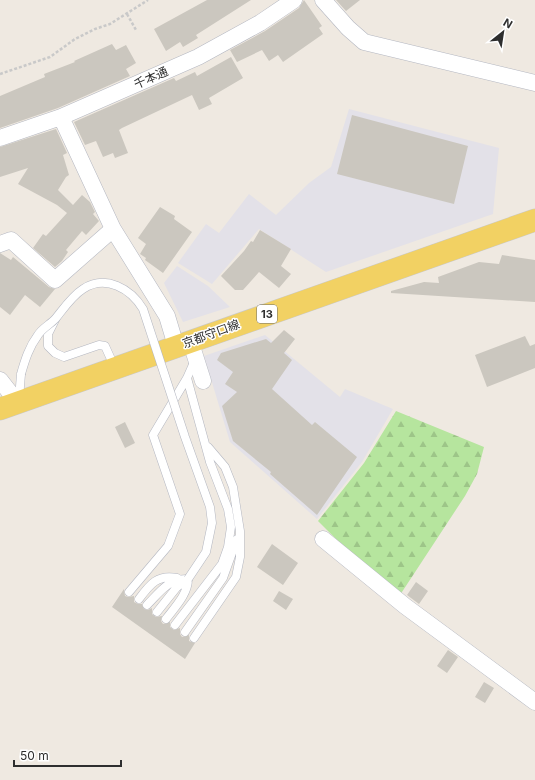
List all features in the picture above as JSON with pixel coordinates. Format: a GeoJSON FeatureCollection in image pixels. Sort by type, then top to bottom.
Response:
{"type":"FeatureCollection","features":[{"type":"Feature","properties":{"kind":"main road","name":"京都守口線"},"geometry":{"type":"LineString","coordinates":[[9,406],[111,360],[188,348],[535,220]]}},
{"type":"Feature","properties":{"kind":"street","name":"千本通"},"geometry":{"type":"LineString","coordinates":[[0,138],[61,117],[198,57],[260,22],[294,0]]}},
{"type":"Feature","properties":{"kind":"street"},"geometry":{"type":"LineString","coordinates":[[323,0],[348,28],[364,42],[535,83]]}},
{"type":"Feature","properties":{"kind":"street"},"geometry":{"type":"LineString","coordinates":[[61,117],[113,229],[188,348],[195,379]]}},
{"type":"Feature","properties":{"kind":"street"},"geometry":{"type":"LineString","coordinates":[[0,244],[11,240],[55,280],[113,229]]}},
{"type":"Feature","properties":{"kind":"street"},"geometry":{"type":"LineString","coordinates":[[0,380],[9,406]]}},
{"type":"Feature","properties":{"kind":"street"},"geometry":{"type":"LineString","coordinates":[[323,539],[405,606],[535,702]]}},
{"type":"Feature","properties":{"kind":"lane"},"geometry":{"type":"LineString","coordinates":[[9,406],[20,393],[21,374],[28,350],[38,333],[54,320],[84,288],[93,284],[108,284],[121,287],[136,298],[143,309],[185,437],[210,507],[212,523],[206,552],[188,578],[178,587],[157,612]]}},
{"type":"Feature","properties":{"kind":"lane"},"geometry":{"type":"LineString","coordinates":[[54,320],[48,334],[48,346],[55,353],[64,357],[99,345],[105,346],[111,360]]}},
{"type":"Feature","properties":{"kind":"lane"},"geometry":{"type":"LineString","coordinates":[[175,625],[222,564],[228,547],[231,527],[228,509],[210,462],[195,379]]}},
{"type":"Feature","properties":{"kind":"lane"},"geometry":{"type":"LineString","coordinates":[[129,592],[168,546],[180,514],[153,435],[195,379]]}},
{"type":"Feature","properties":{"kind":"lane"},"geometry":{"type":"LineString","coordinates":[[194,638],[236,577],[240,557],[240,531],[233,486],[225,467],[207,447]]}},
{"type":"Feature","properties":{"kind":"lane"},"geometry":{"type":"LineString","coordinates":[[185,632],[223,578],[234,553],[240,531]]}},
{"type":"Feature","properties":{"kind":"lane"},"geometry":{"type":"LineString","coordinates":[[139,599],[148,586],[167,576],[188,578]]}},
{"type":"Feature","properties":{"kind":"lane"},"geometry":{"type":"LineString","coordinates":[[147,605],[170,582],[177,578]]}},
{"type":"Feature","properties":{"kind":"lane"},"geometry":{"type":"LineString","coordinates":[[166,619],[188,586],[188,578]]}},
{"type":"Feature","properties":{"kind":"path"},"geometry":{"type":"LineString","coordinates":[[0,74],[50,57],[75,39],[95,29],[110,24],[148,0]]}},
{"type":"Feature","properties":{"kind":"path"},"geometry":{"type":"LineString","coordinates":[[127,14],[136,30]]}},
{"type":"Feature","properties":{"kind":"shaded area"},"geometry":{"type":"Polygon","coordinates":[[[349,109],[499,148],[493,214],[326,272],[259,229],[212,284],[178,263],[206,224],[219,233],[249,194],[276,215],[309,183],[331,167],[349,109]]]}},
{"type":"Feature","properties":{"kind":"shaded area"},"geometry":{"type":"Polygon","coordinates":[[[177,266],[208,286],[230,307],[183,322],[164,283],[177,266]]]}},
{"type":"Feature","properties":{"kind":"shaded area"},"geometry":{"type":"Polygon","coordinates":[[[265,335],[340,397],[345,389],[393,409],[362,462],[317,519],[230,442],[204,356],[265,335]]]}},
{"type":"Feature","properties":{"kind":"green space"},"geometry":{"type":"Polygon","coordinates":[[[396,411],[484,447],[477,474],[465,496],[400,595],[336,539],[318,521],[364,463],[396,411]]]}},
{"type":"Feature","properties":{"kind":"building"},"geometry":{"type":"Polygon","coordinates":[[[207,0],[251,0],[196,35],[198,38],[183,47],[180,42],[166,51],[154,29],[207,0]]]}},
{"type":"Feature","properties":{"kind":"building"},"geometry":{"type":"Polygon","coordinates":[[[304,0],[322,26],[319,28],[323,34],[283,62],[278,55],[269,61],[262,50],[237,62],[230,50],[265,31],[299,8],[304,0]]]}},
{"type":"Feature","properties":{"kind":"building"},"geometry":{"type":"Polygon","coordinates":[[[336,0],[360,0],[346,11],[336,0]]]}},
{"type":"Feature","properties":{"kind":"building"},"geometry":{"type":"Polygon","coordinates":[[[112,44],[116,50],[126,45],[136,63],[126,69],[130,76],[58,108],[0,128],[0,96],[45,77],[44,74],[75,62],[74,61],[112,44]]]}},
{"type":"Feature","properties":{"kind":"building"},"geometry":{"type":"Polygon","coordinates":[[[231,57],[243,78],[209,98],[212,104],[199,110],[192,95],[122,128],[119,130],[128,153],[115,158],[113,153],[103,157],[96,141],[85,145],[74,122],[174,78],[176,81],[195,72],[197,76],[231,57]]]}},
{"type":"Feature","properties":{"kind":"building"},"geometry":{"type":"Polygon","coordinates":[[[352,115],[468,146],[454,204],[337,174],[352,115]]]}},
{"type":"Feature","properties":{"kind":"building"},"geometry":{"type":"Polygon","coordinates":[[[56,129],[67,153],[63,155],[69,175],[66,177],[58,190],[73,205],[82,195],[90,202],[95,212],[93,214],[99,221],[86,235],[82,231],[66,250],[68,252],[62,261],[55,267],[33,248],[43,234],[46,236],[67,213],[57,205],[18,184],[28,168],[0,177],[0,147],[56,129]]]}},
{"type":"Feature","properties":{"kind":"building"},"geometry":{"type":"Polygon","coordinates":[[[160,207],[175,216],[174,219],[192,232],[163,273],[145,260],[146,258],[140,254],[146,244],[138,238],[160,207]]]}},
{"type":"Feature","properties":{"kind":"building"},"geometry":{"type":"Polygon","coordinates":[[[260,230],[291,249],[281,266],[291,274],[279,288],[259,272],[243,290],[235,290],[221,276],[251,241],[253,242],[260,230]]]}},
{"type":"Feature","properties":{"kind":"building"},"geometry":{"type":"Polygon","coordinates":[[[0,253],[11,260],[13,257],[49,287],[55,289],[40,307],[25,295],[10,315],[0,307],[0,253]]]}},
{"type":"Feature","properties":{"kind":"building"},"geometry":{"type":"Polygon","coordinates":[[[502,255],[535,260],[535,302],[391,293],[391,291],[424,282],[439,283],[438,277],[479,262],[499,264],[502,255]]]}},
{"type":"Feature","properties":{"kind":"building"},"geometry":{"type":"Polygon","coordinates":[[[284,330],[295,339],[284,353],[292,360],[272,389],[312,425],[315,422],[357,457],[317,515],[270,474],[271,472],[233,441],[222,406],[237,392],[225,384],[233,372],[217,360],[221,353],[266,339],[271,343],[284,330]]]}},
{"type":"Feature","properties":{"kind":"building"},"geometry":{"type":"Polygon","coordinates":[[[525,336],[530,346],[535,344],[535,368],[487,387],[475,355],[525,336]]]}},
{"type":"Feature","properties":{"kind":"building"},"geometry":{"type":"Polygon","coordinates":[[[125,422],[135,443],[125,448],[115,427],[125,422]]]}},
{"type":"Feature","properties":{"kind":"building"},"geometry":{"type":"Polygon","coordinates":[[[272,544],[298,563],[283,585],[257,567],[272,544]]]}},
{"type":"Feature","properties":{"kind":"building"},"geometry":{"type":"Polygon","coordinates":[[[416,582],[428,591],[419,604],[407,595],[416,582]]]}},
{"type":"Feature","properties":{"kind":"building"},"geometry":{"type":"Polygon","coordinates":[[[124,589],[125,596],[134,596],[134,602],[142,604],[144,609],[148,610],[152,608],[152,614],[156,617],[162,616],[161,621],[163,624],[170,622],[170,627],[174,630],[180,628],[180,634],[182,637],[189,635],[189,641],[195,643],[185,659],[112,607],[124,589]]]}},
{"type":"Feature","properties":{"kind":"building"},"geometry":{"type":"Polygon","coordinates":[[[279,591],[293,599],[286,610],[273,601],[279,591]]]}},
{"type":"Feature","properties":{"kind":"building"},"geometry":{"type":"Polygon","coordinates":[[[448,650],[458,657],[447,673],[437,666],[448,650]]]}},
{"type":"Feature","properties":{"kind":"building"},"geometry":{"type":"Polygon","coordinates":[[[484,682],[494,688],[485,703],[475,697],[484,682]]]}}]}
